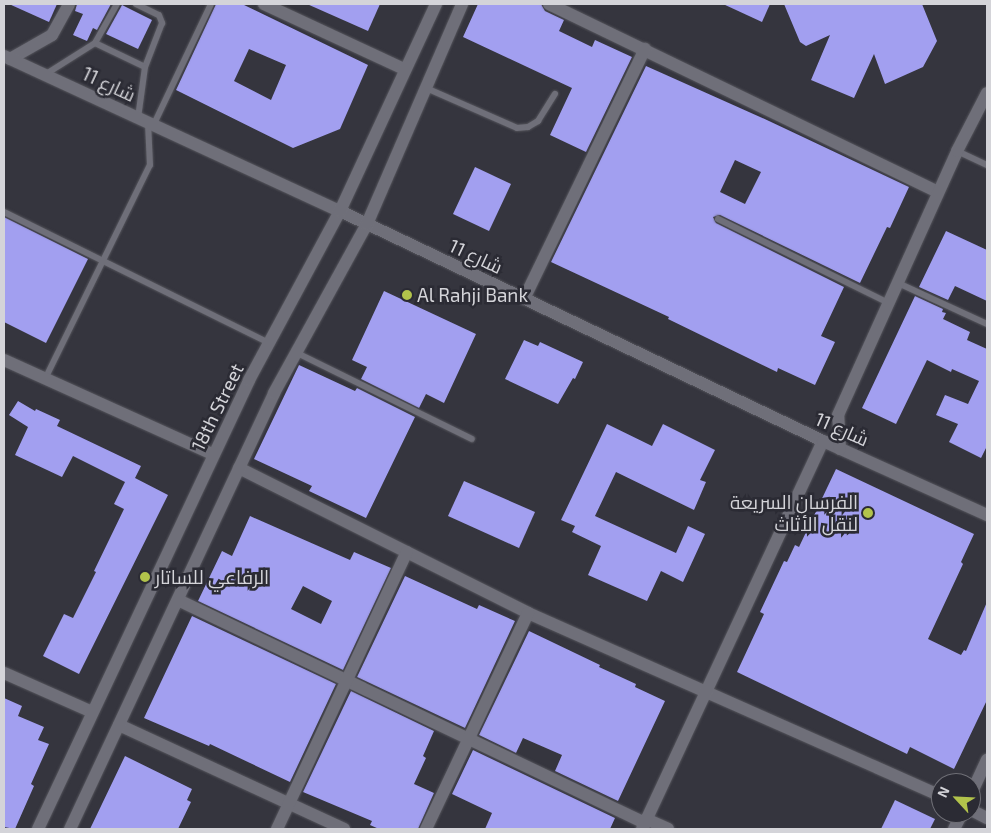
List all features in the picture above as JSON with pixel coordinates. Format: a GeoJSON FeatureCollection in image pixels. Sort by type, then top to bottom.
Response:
{"type":"FeatureCollection","features":[{"type":"Feature","properties":{"kind":"street"},"geometry":{"type":"LineString","coordinates":[[7,58],[52,35],[69,4]]}},
{"type":"Feature","properties":{"kind":"street"},"geometry":{"type":"LineString","coordinates":[[264,4],[404,69]]}},
{"type":"Feature","properties":{"kind":"street","name":"18th Street"},"geometry":{"type":"LineString","coordinates":[[38,829],[249,380],[340,211],[404,69],[436,4]]}},
{"type":"Feature","properties":{"kind":"street"},"geometry":{"type":"LineString","coordinates":[[70,829],[295,352],[367,224],[462,4]]}},
{"type":"Feature","properties":{"kind":"street"},"geometry":{"type":"LineString","coordinates":[[549,4],[938,192]]}},
{"type":"Feature","properties":{"kind":"street"},"geometry":{"type":"LineString","coordinates":[[524,299],[644,49]]}},
{"type":"Feature","properties":{"kind":"street","name":"شارع 11"},"geometry":{"type":"LineString","coordinates":[[7,58],[340,211],[840,449],[987,515]]}},
{"type":"Feature","properties":{"kind":"street"},"geometry":{"type":"LineString","coordinates":[[840,449],[838,415],[890,303],[938,192],[987,93]]}},
{"type":"Feature","properties":{"kind":"street"},"geometry":{"type":"LineString","coordinates":[[4,360],[214,455]]}},
{"type":"Feature","properties":{"kind":"street"},"geometry":{"type":"LineString","coordinates":[[645,824],[823,441]]}},
{"type":"Feature","properties":{"kind":"street"},"geometry":{"type":"LineString","coordinates":[[239,468],[528,613],[931,792]]}},
{"type":"Feature","properties":{"kind":"street"},"geometry":{"type":"LineString","coordinates":[[277,829],[407,552]]}},
{"type":"Feature","properties":{"kind":"street"},"geometry":{"type":"LineString","coordinates":[[178,600],[468,737],[645,824],[668,829]]}},
{"type":"Feature","properties":{"kind":"street"},"geometry":{"type":"LineString","coordinates":[[426,829],[528,613]]}},
{"type":"Feature","properties":{"kind":"street"},"geometry":{"type":"LineString","coordinates":[[4,673],[92,712]]}},
{"type":"Feature","properties":{"kind":"street"},"geometry":{"type":"LineString","coordinates":[[119,725],[344,829]]}},
{"type":"Feature","properties":{"kind":"street"},"geometry":{"type":"LineString","coordinates":[[981,773],[987,759]]}},
{"type":"Feature","properties":{"kind":"lane"},"geometry":{"type":"LineString","coordinates":[[45,75],[96,43],[117,4]]}},
{"type":"Feature","properties":{"kind":"lane"},"geometry":{"type":"LineString","coordinates":[[45,379],[150,165],[145,67],[162,23],[159,15],[136,4]]}},
{"type":"Feature","properties":{"kind":"lane"},"geometry":{"type":"LineString","coordinates":[[147,121],[211,4]]}},
{"type":"Feature","properties":{"kind":"lane"},"geometry":{"type":"LineString","coordinates":[[96,43],[145,67]]}},
{"type":"Feature","properties":{"kind":"lane"},"geometry":{"type":"LineString","coordinates":[[426,88],[516,128],[528,127],[538,121],[555,94]]}},
{"type":"Feature","properties":{"kind":"lane"},"geometry":{"type":"LineString","coordinates":[[957,151],[987,165]]}},
{"type":"Feature","properties":{"kind":"lane"},"geometry":{"type":"LineString","coordinates":[[4,212],[102,262],[270,343]]}},
{"type":"Feature","properties":{"kind":"lane"},"geometry":{"type":"LineString","coordinates":[[718,219],[890,303]]}},
{"type":"Feature","properties":{"kind":"lane"},"geometry":{"type":"LineString","coordinates":[[898,283],[987,324]]}},
{"type":"Feature","properties":{"kind":"lane"},"geometry":{"type":"LineString","coordinates":[[295,352],[472,439]]}},
{"type":"Feature","properties":{"kind":"building"},"geometry":{"type":"Polygon","coordinates":[[[9,4],[57,4],[49,22],[9,4]]]}},
{"type":"Feature","properties":{"kind":"building"},"geometry":{"type":"Polygon","coordinates":[[[77,4],[111,4],[97,30],[93,28],[87,41],[73,35],[83,14],[75,11],[77,4]]]}},
{"type":"Feature","properties":{"kind":"building"},"geometry":{"type":"Polygon","coordinates":[[[216,4],[242,4],[368,65],[340,129],[293,148],[176,90],[216,4]],[[249,49],[234,81],[271,100],[286,65],[249,49]]]}},
{"type":"Feature","properties":{"kind":"building"},"geometry":{"type":"Polygon","coordinates":[[[307,4],[380,4],[368,31],[307,4]]]}},
{"type":"Feature","properties":{"kind":"building"},"geometry":{"type":"Polygon","coordinates":[[[478,4],[541,4],[545,11],[564,20],[559,31],[592,47],[595,40],[632,57],[586,152],[550,135],[572,88],[463,37],[478,4]]]}},
{"type":"Feature","properties":{"kind":"building"},"geometry":{"type":"Polygon","coordinates":[[[723,4],[770,4],[762,22],[723,4]]]}},
{"type":"Feature","properties":{"kind":"building"},"geometry":{"type":"Polygon","coordinates":[[[784,4],[922,4],[937,41],[923,67],[885,84],[874,54],[854,98],[811,80],[830,35],[806,46],[800,42],[784,4]]]}},
{"type":"Feature","properties":{"kind":"building"},"geometry":{"type":"Polygon","coordinates":[[[122,5],[152,20],[138,49],[106,34],[122,5]]]}},
{"type":"Feature","properties":{"kind":"building"},"geometry":{"type":"Polygon","coordinates":[[[646,66],[909,187],[890,228],[887,227],[860,283],[720,215],[713,217],[716,223],[844,287],[821,336],[835,342],[815,385],[778,368],[777,372],[668,319],[669,317],[551,262],[646,66]],[[735,160],[720,192],[745,204],[761,172],[735,160]]]}},
{"type":"Feature","properties":{"kind":"building"},"geometry":{"type":"Polygon","coordinates":[[[475,167],[511,184],[489,231],[453,214],[475,167]]]}},
{"type":"Feature","properties":{"kind":"building"},"geometry":{"type":"Polygon","coordinates":[[[4,217],[88,259],[46,343],[4,322],[4,217]]]}},
{"type":"Feature","properties":{"kind":"building"},"geometry":{"type":"Polygon","coordinates":[[[946,231],[987,250],[987,301],[955,286],[948,300],[919,287],[946,231]]]}},
{"type":"Feature","properties":{"kind":"building"},"geometry":{"type":"Polygon","coordinates":[[[384,291],[476,334],[444,403],[426,394],[419,408],[361,379],[367,367],[352,360],[384,291]]]}},
{"type":"Feature","properties":{"kind":"building"},"geometry":{"type":"Polygon","coordinates":[[[915,296],[943,309],[942,312],[946,313],[943,319],[970,332],[967,340],[987,349],[987,446],[981,458],[949,442],[958,424],[936,415],[945,395],[968,404],[979,381],[952,369],[951,372],[927,360],[896,424],[862,408],[915,296]]]}},
{"type":"Feature","properties":{"kind":"building"},"geometry":{"type":"Polygon","coordinates":[[[524,340],[538,346],[540,342],[583,362],[575,379],[573,378],[558,404],[505,379],[524,340]]]}},
{"type":"Feature","properties":{"kind":"building"},"geometry":{"type":"Polygon","coordinates":[[[299,365],[355,391],[357,388],[415,417],[366,518],[309,491],[312,486],[254,459],[299,365]]]}},
{"type":"Feature","properties":{"kind":"building"},"geometry":{"type":"Polygon","coordinates":[[[18,401],[35,411],[36,409],[60,420],[57,426],[141,466],[135,478],[168,495],[79,674],[43,656],[64,614],[73,618],[96,572],[94,571],[124,509],[114,504],[125,482],[73,456],[62,477],[15,455],[28,427],[9,415],[18,401]]]}},
{"type":"Feature","properties":{"kind":"building"},"geometry":{"type":"Polygon","coordinates":[[[607,424],[652,446],[663,424],[715,450],[700,480],[706,482],[694,510],[616,472],[595,516],[676,553],[688,526],[705,534],[683,582],[661,571],[647,601],[588,575],[601,546],[572,532],[575,526],[561,520],[607,424]]]}},
{"type":"Feature","properties":{"kind":"building"},"geometry":{"type":"Polygon","coordinates":[[[836,469],[974,534],[961,562],[963,564],[928,639],[961,655],[964,650],[966,651],[987,602],[987,700],[954,769],[910,747],[907,754],[737,672],[764,614],[760,612],[784,561],[787,562],[795,545],[799,547],[836,469]]]}},
{"type":"Feature","properties":{"kind":"building"},"geometry":{"type":"Polygon","coordinates":[[[464,481],[535,512],[519,548],[448,516],[464,481]]]}},
{"type":"Feature","properties":{"kind":"building"},"geometry":{"type":"Polygon","coordinates":[[[250,516],[350,560],[354,552],[391,568],[343,670],[198,601],[222,551],[232,556],[250,516]],[[303,586],[291,609],[321,624],[332,601],[303,586]]]}},
{"type":"Feature","properties":{"kind":"building"},"geometry":{"type":"Polygon","coordinates":[[[405,576],[477,609],[479,605],[515,621],[465,728],[357,677],[405,576]]]}},
{"type":"Feature","properties":{"kind":"building"},"geometry":{"type":"Polygon","coordinates":[[[192,616],[336,684],[290,782],[210,744],[209,746],[144,718],[192,616]]]}},
{"type":"Feature","properties":{"kind":"building"},"geometry":{"type":"Polygon","coordinates":[[[529,631],[600,665],[599,667],[636,684],[635,687],[665,701],[618,801],[555,771],[562,755],[523,738],[516,753],[479,735],[529,631]]]}},
{"type":"Feature","properties":{"kind":"building"},"geometry":{"type":"Polygon","coordinates":[[[351,691],[434,731],[423,756],[426,758],[414,784],[434,793],[418,829],[379,829],[370,825],[372,821],[303,792],[351,691]]]}},
{"type":"Feature","properties":{"kind":"building"},"geometry":{"type":"Polygon","coordinates":[[[4,698],[22,706],[18,716],[44,727],[38,740],[49,744],[31,784],[34,786],[15,829],[4,827],[4,698]]]}},
{"type":"Feature","properties":{"kind":"building"},"geometry":{"type":"Polygon","coordinates":[[[473,750],[615,818],[610,829],[485,829],[492,813],[452,794],[473,750]]]}},
{"type":"Feature","properties":{"kind":"building"},"geometry":{"type":"Polygon","coordinates":[[[125,756],[192,789],[187,800],[191,802],[178,829],[90,829],[125,756]]]}},
{"type":"Feature","properties":{"kind":"building"},"geometry":{"type":"Polygon","coordinates":[[[895,800],[931,817],[931,823],[933,823],[930,829],[881,829],[895,800]]]}},
{"type":"Feature","properties":{"kind":"place","name":"Al Rahji Bank"},"geometry":{"type":"Point","coordinates":[407,295]}},
{"type":"Feature","properties":{"kind":"place","name":"الفرسان السريعة لنقل الأثاث"},"geometry":{"type":"Point","coordinates":[868,513]}},
{"type":"Feature","properties":{"kind":"place","name":"الرفاعي للساتار"},"geometry":{"type":"Point","coordinates":[145,577]}}]}
